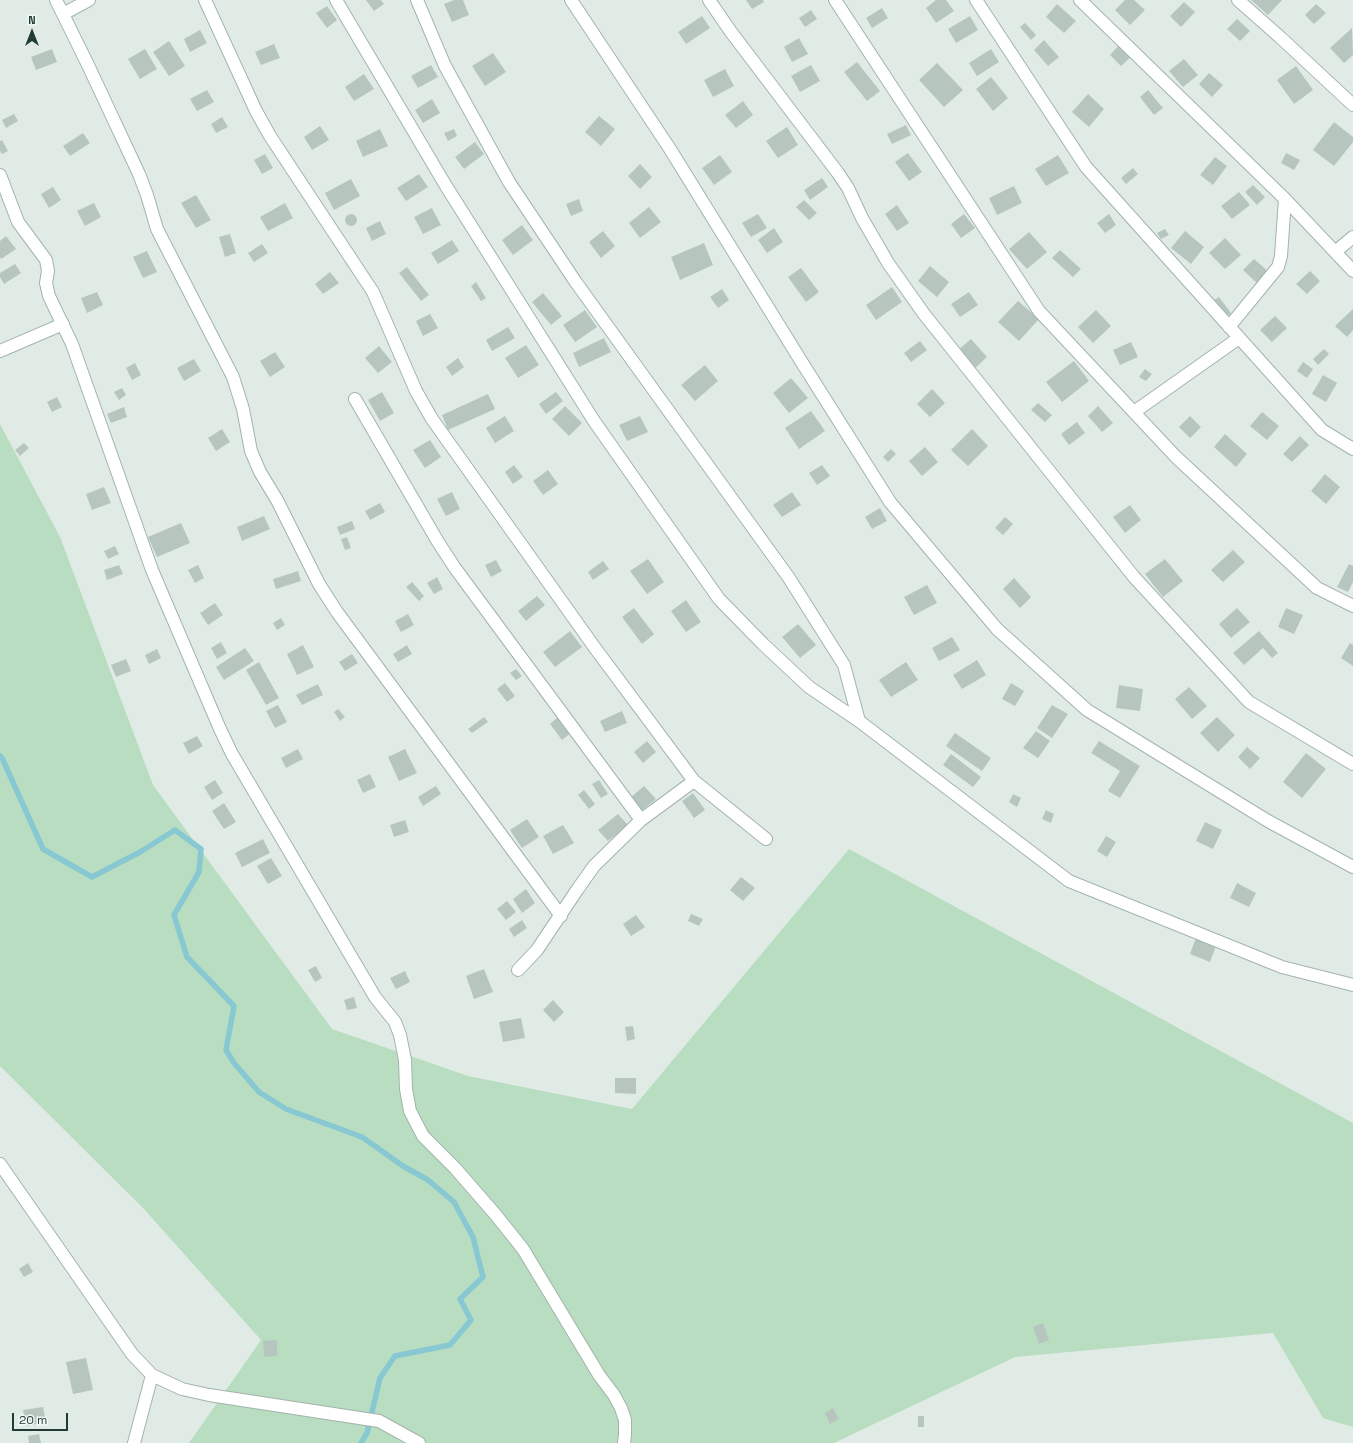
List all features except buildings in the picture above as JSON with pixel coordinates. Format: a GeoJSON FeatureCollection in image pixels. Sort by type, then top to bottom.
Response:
{"type":"FeatureCollection","features":[{"type":"Feature","properties":{"kind":"street"},"geometry":{"type":"LineString","coordinates":[[56,0],[139,174],[157,229],[233,376],[243,409],[251,451],[260,472],[277,500],[319,584],[337,612],[561,916]]}},
{"type":"Feature","properties":{"kind":"street"},"geometry":{"type":"LineString","coordinates":[[63,14],[89,0]]}},
{"type":"Feature","properties":{"kind":"street"},"geometry":{"type":"LineString","coordinates":[[205,0],[263,124],[373,292],[416,391],[432,419],[595,648],[694,781],[766,839]]}},
{"type":"Feature","properties":{"kind":"street"},"geometry":{"type":"LineString","coordinates":[[336,0],[446,186],[594,421],[719,599],[808,687],[860,722],[1069,881],[1282,967],[1353,985]]}},
{"type":"Feature","properties":{"kind":"street"},"geometry":{"type":"LineString","coordinates":[[417,0],[445,66],[509,182],[575,281],[789,578],[844,665],[860,722]]}},
{"type":"Feature","properties":{"kind":"street"},"geometry":{"type":"LineString","coordinates":[[571,0],[670,149],[890,502],[997,629],[1087,710],[1268,821],[1353,867]]}},
{"type":"Feature","properties":{"kind":"street"},"geometry":{"type":"LineString","coordinates":[[709,0],[731,32],[838,172],[888,263],[924,314],[1134,577],[1249,702],[1353,764]]}},
{"type":"Feature","properties":{"kind":"street"},"geometry":{"type":"LineString","coordinates":[[835,0],[1039,311],[1176,457],[1318,588],[1353,606]]}},
{"type":"Feature","properties":{"kind":"street"},"geometry":{"type":"LineString","coordinates":[[976,0],[1086,167],[1322,430],[1353,449]]}},
{"type":"Feature","properties":{"kind":"street"},"geometry":{"type":"LineString","coordinates":[[1080,0],[1285,199],[1353,271]]}},
{"type":"Feature","properties":{"kind":"street"},"geometry":{"type":"LineString","coordinates":[[1238,0],[1281,38],[1353,106]]}},
{"type":"Feature","properties":{"kind":"street"},"geometry":{"type":"LineString","coordinates":[[0,175],[18,222],[46,260],[48,271],[46,283],[49,296],[72,344],[152,570],[232,754],[375,997],[395,1022],[400,1035],[405,1060],[406,1089],[410,1111],[423,1136],[456,1168],[523,1249],[599,1375],[614,1395],[621,1408],[625,1420],[624,1443]]}},
{"type":"Feature","properties":{"kind":"street"},"geometry":{"type":"LineString","coordinates":[[1229,327],[1278,267],[1281,256],[1285,199]]}},
{"type":"Feature","properties":{"kind":"street"},"geometry":{"type":"LineString","coordinates":[[1335,252],[1353,237]]}},
{"type":"Feature","properties":{"kind":"street"},"geometry":{"type":"LineString","coordinates":[[0,351],[63,324]]}},
{"type":"Feature","properties":{"kind":"street"},"geometry":{"type":"LineString","coordinates":[[1134,412],[1239,338]]}},
{"type":"Feature","properties":{"kind":"street"},"geometry":{"type":"LineString","coordinates":[[355,399],[438,542],[455,568],[641,820]]}},
{"type":"Feature","properties":{"kind":"street"},"geometry":{"type":"LineString","coordinates":[[518,970],[537,950],[594,866],[641,820],[694,781]]}},
{"type":"Feature","properties":{"kind":"street"},"geometry":{"type":"LineString","coordinates":[[0,1164],[132,1354],[152,1375],[182,1389],[209,1395],[379,1421],[419,1443]]}},
{"type":"Feature","properties":{"kind":"street"},"geometry":{"type":"LineString","coordinates":[[134,1443],[152,1375]]}},
{"type":"Feature","properties":{"kind":"green space"},"geometry":{"type":"Polygon","coordinates":[[[0,424],[60,537],[153,785],[332,1029],[468,1076],[632,1109],[849,849],[1353,1123],[1353,1427],[1323,1418],[1273,1333],[1015,1357],[834,1443],[189,1443],[261,1340],[143,1208],[0,1066],[0,424]]]}},
{"type":"Feature","properties":{"kind":"waterway"},"geometry":{"type":"LineString","coordinates":[[0,756],[43,849],[92,877],[140,852],[175,830],[201,849],[199,872],[174,915],[187,957],[234,1006],[226,1050],[234,1063],[259,1092],[286,1109],[362,1137],[403,1166],[428,1180],[454,1202],[473,1237],[483,1277],[460,1299],[471,1320],[450,1345],[395,1356],[380,1378],[367,1433],[361,1443]]}}]}
